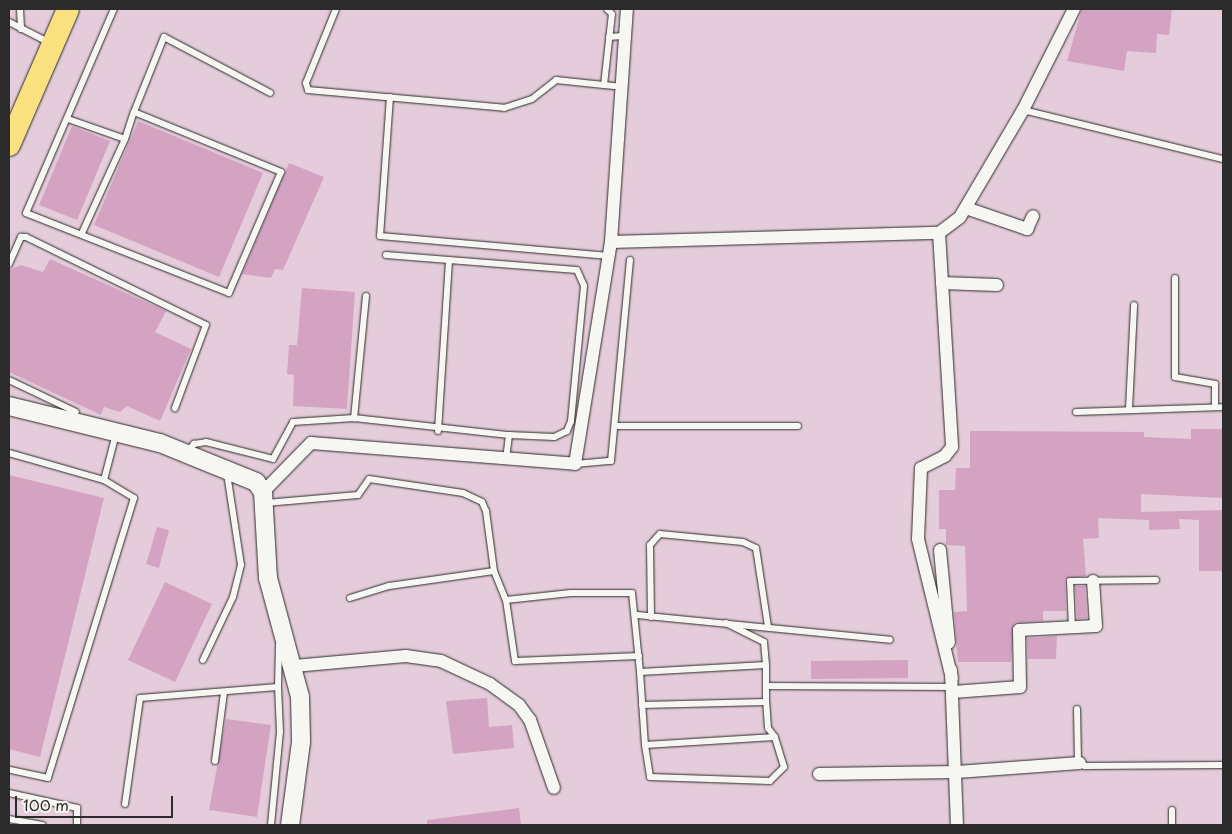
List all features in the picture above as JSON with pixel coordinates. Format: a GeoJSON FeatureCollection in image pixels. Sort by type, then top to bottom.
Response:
{"type":"FeatureCollection","features":[{"type":"Feature","properties":{"kind":"highway"},"geometry":{"type":"LineString","coordinates":[[9,146],[68,9]]}},
{"type":"Feature","properties":{"kind":"street"},"geometry":{"type":"LineString","coordinates":[[265,497],[310,443],[575,464],[611,242],[622,87],[622,36],[627,9]]}},
{"type":"Feature","properties":{"kind":"street"},"geometry":{"type":"LineString","coordinates":[[611,242],[939,233],[966,208],[1023,110],[1074,9]]}},
{"type":"Feature","properties":{"kind":"street"},"geometry":{"type":"LineString","coordinates":[[966,208],[1027,229],[1033,216]]}},
{"type":"Feature","properties":{"kind":"street"},"geometry":{"type":"LineString","coordinates":[[939,233],[952,446],[945,456],[922,468],[918,539],[952,686]]}},
{"type":"Feature","properties":{"kind":"street"},"geometry":{"type":"LineString","coordinates":[[942,283],[996,285]]}},
{"type":"Feature","properties":{"kind":"street"},"geometry":{"type":"LineString","coordinates":[[9,406],[187,453],[256,482],[265,497],[268,578],[280,626],[294,666],[301,742],[290,825]]}},
{"type":"Feature","properties":{"kind":"street"},"geometry":{"type":"LineString","coordinates":[[940,550],[952,686],[957,772],[957,825]]}},
{"type":"Feature","properties":{"kind":"street"},"geometry":{"type":"LineString","coordinates":[[952,686],[1020,687],[1019,630],[1096,626],[1093,580]]}},
{"type":"Feature","properties":{"kind":"street"},"geometry":{"type":"LineString","coordinates":[[294,666],[418,656],[450,664],[490,684],[519,705],[530,720],[554,788]]}},
{"type":"Feature","properties":{"kind":"street"},"geometry":{"type":"LineString","coordinates":[[819,774],[957,772],[1080,763]]}},
{"type":"Feature","properties":{"kind":"lane"},"geometry":{"type":"LineString","coordinates":[[20,9],[21,29]]}},
{"type":"Feature","properties":{"kind":"lane"},"geometry":{"type":"LineString","coordinates":[[114,9],[26,213],[82,233],[229,293],[282,177],[278,170],[134,112]]}},
{"type":"Feature","properties":{"kind":"lane"},"geometry":{"type":"LineString","coordinates":[[336,9],[306,88],[504,108],[532,99],[556,80],[622,87]]}},
{"type":"Feature","properties":{"kind":"lane"},"geometry":{"type":"LineString","coordinates":[[604,85],[612,14],[607,9]]}},
{"type":"Feature","properties":{"kind":"lane"},"geometry":{"type":"LineString","coordinates":[[9,22],[52,43]]}},
{"type":"Feature","properties":{"kind":"lane"},"geometry":{"type":"LineString","coordinates":[[609,37],[622,36]]}},
{"type":"Feature","properties":{"kind":"lane"},"geometry":{"type":"LineString","coordinates":[[82,233],[125,139],[164,38],[270,93]]}},
{"type":"Feature","properties":{"kind":"lane"},"geometry":{"type":"LineString","coordinates":[[390,97],[380,236],[609,256]]}},
{"type":"Feature","properties":{"kind":"lane"},"geometry":{"type":"LineString","coordinates":[[1023,110],[1223,159]]}},
{"type":"Feature","properties":{"kind":"lane"},"geometry":{"type":"LineString","coordinates":[[68,119],[125,139]]}},
{"type":"Feature","properties":{"kind":"lane"},"geometry":{"type":"LineString","coordinates":[[9,264],[21,237],[26,237],[206,325],[175,408]]}},
{"type":"Feature","properties":{"kind":"lane"},"geometry":{"type":"LineString","coordinates":[[187,453],[194,444],[206,442],[273,459],[293,422],[354,418],[438,431],[554,437],[567,431],[572,421],[583,276],[577,270],[386,255]]}},
{"type":"Feature","properties":{"kind":"lane"},"geometry":{"type":"LineString","coordinates":[[438,431],[449,260]]}},
{"type":"Feature","properties":{"kind":"lane"},"geometry":{"type":"LineString","coordinates":[[575,464],[609,463],[617,426],[630,260]]}},
{"type":"Feature","properties":{"kind":"lane"},"geometry":{"type":"LineString","coordinates":[[1175,278],[1175,377],[1215,384],[1215,407]]}},
{"type":"Feature","properties":{"kind":"lane"},"geometry":{"type":"LineString","coordinates":[[354,418],[366,296]]}},
{"type":"Feature","properties":{"kind":"lane"},"geometry":{"type":"LineString","coordinates":[[1130,409],[1134,305]]}},
{"type":"Feature","properties":{"kind":"lane"},"geometry":{"type":"LineString","coordinates":[[9,380],[76,412]]}},
{"type":"Feature","properties":{"kind":"lane"},"geometry":{"type":"LineString","coordinates":[[1076,412],[1223,407]]}},
{"type":"Feature","properties":{"kind":"lane"},"geometry":{"type":"LineString","coordinates":[[617,426],[798,426]]}},
{"type":"Feature","properties":{"kind":"lane"},"geometry":{"type":"LineString","coordinates":[[104,480],[116,434]]}},
{"type":"Feature","properties":{"kind":"lane"},"geometry":{"type":"LineString","coordinates":[[506,458],[508,435]]}},
{"type":"Feature","properties":{"kind":"lane"},"geometry":{"type":"LineString","coordinates":[[9,453],[104,480],[132,492],[134,505],[48,778],[9,770]]}},
{"type":"Feature","properties":{"kind":"lane"},"geometry":{"type":"LineString","coordinates":[[203,660],[233,597],[241,565],[226,469]]}},
{"type":"Feature","properties":{"kind":"lane"},"geometry":{"type":"LineString","coordinates":[[265,497],[358,495],[369,479],[464,493],[482,502],[486,511],[494,571],[506,600],[515,661],[639,656]]}},
{"type":"Feature","properties":{"kind":"lane"},"geometry":{"type":"LineString","coordinates":[[650,617],[650,545],[660,534],[743,542],[756,548],[768,626]]}},
{"type":"Feature","properties":{"kind":"lane"},"geometry":{"type":"LineString","coordinates":[[350,598],[388,586],[494,571]]}},
{"type":"Feature","properties":{"kind":"lane"},"geometry":{"type":"LineString","coordinates":[[1072,628],[1070,581],[1156,580]]}},
{"type":"Feature","properties":{"kind":"lane"},"geometry":{"type":"LineString","coordinates":[[506,600],[571,593],[632,593],[637,615],[645,745],[650,777],[770,781],[784,767],[775,737],[768,728],[764,642],[722,621]]}},
{"type":"Feature","properties":{"kind":"lane"},"geometry":{"type":"LineString","coordinates":[[637,615],[722,621],[890,640]]}},
{"type":"Feature","properties":{"kind":"lane"},"geometry":{"type":"LineString","coordinates":[[270,825],[280,732],[278,687],[280,626]]}},
{"type":"Feature","properties":{"kind":"lane"},"geometry":{"type":"LineString","coordinates":[[640,672],[766,665]]}},
{"type":"Feature","properties":{"kind":"lane"},"geometry":{"type":"LineString","coordinates":[[766,686],[952,686]]}},
{"type":"Feature","properties":{"kind":"lane"},"geometry":{"type":"LineString","coordinates":[[125,804],[140,698],[278,687]]}},
{"type":"Feature","properties":{"kind":"lane"},"geometry":{"type":"LineString","coordinates":[[215,762],[224,692]]}},
{"type":"Feature","properties":{"kind":"lane"},"geometry":{"type":"LineString","coordinates":[[642,705],[766,702]]}},
{"type":"Feature","properties":{"kind":"lane"},"geometry":{"type":"LineString","coordinates":[[1077,709],[1080,763],[1223,765]]}},
{"type":"Feature","properties":{"kind":"lane"},"geometry":{"type":"LineString","coordinates":[[645,745],[775,737]]}},
{"type":"Feature","properties":{"kind":"lane"},"geometry":{"type":"LineString","coordinates":[[9,793],[77,808],[77,825]]}},
{"type":"Feature","properties":{"kind":"lane"},"geometry":{"type":"LineString","coordinates":[[1172,810],[1172,825]]}},
{"type":"Feature","properties":{"kind":"lane"},"geometry":{"type":"LineString","coordinates":[[9,819],[42,825]]}},
{"type":"Feature","properties":{"kind":"shaded area"},"geometry":{"type":"Polygon","coordinates":[[[9,9],[1223,9],[1223,825],[9,825],[9,9]]]}},
{"type":"Feature","properties":{"kind":"building"},"geometry":{"type":"Polygon","coordinates":[[[1082,9],[1172,9],[1169,35],[1157,34],[1156,53],[1127,51],[1124,71],[1067,61],[1082,9]]]}},
{"type":"Feature","properties":{"kind":"building"},"geometry":{"type":"Polygon","coordinates":[[[138,121],[263,173],[219,277],[94,225],[138,121]]]}},
{"type":"Feature","properties":{"kind":"building"},"geometry":{"type":"Polygon","coordinates":[[[72,126],[110,141],[77,220],[39,205],[72,126]]]}},
{"type":"Feature","properties":{"kind":"building"},"geometry":{"type":"Polygon","coordinates":[[[289,163],[324,177],[283,270],[275,269],[271,278],[242,274],[289,163]]]}},
{"type":"Feature","properties":{"kind":"building"},"geometry":{"type":"Polygon","coordinates":[[[50,259],[166,311],[155,332],[191,349],[160,421],[127,406],[120,412],[104,407],[101,415],[9,372],[9,270],[21,265],[43,272],[50,259]]]}},
{"type":"Feature","properties":{"kind":"building"},"geometry":{"type":"Polygon","coordinates":[[[302,288],[355,292],[347,409],[293,406],[294,375],[287,374],[289,345],[297,345],[302,288]]]}},
{"type":"Feature","properties":{"kind":"building"},"geometry":{"type":"Polygon","coordinates":[[[1191,429],[1223,429],[1223,498],[1141,494],[1141,512],[1223,510],[1223,571],[1199,571],[1199,520],[1179,519],[1180,529],[1149,530],[1149,520],[1098,518],[1099,538],[1083,539],[1086,576],[1065,579],[1066,611],[1043,611],[1043,621],[1014,623],[1011,662],[958,662],[954,612],[967,611],[965,546],[946,545],[946,529],[939,529],[939,490],[955,490],[956,468],[970,468],[970,431],[1144,432],[1144,437],[1191,439],[1191,429]]]}},
{"type":"Feature","properties":{"kind":"building"},"geometry":{"type":"Polygon","coordinates":[[[9,475],[104,498],[40,757],[9,749],[9,475]]]}},
{"type":"Feature","properties":{"kind":"building"},"geometry":{"type":"Polygon","coordinates":[[[157,527],[169,530],[159,568],[146,564],[157,527]]]}},
{"type":"Feature","properties":{"kind":"building"},"geometry":{"type":"Polygon","coordinates":[[[165,582],[212,604],[175,682],[128,660],[165,582]]]}},
{"type":"Feature","properties":{"kind":"building"},"geometry":{"type":"Polygon","coordinates":[[[1075,586],[1085,586],[1087,618],[1077,619],[1075,586]]]}},
{"type":"Feature","properties":{"kind":"building"},"geometry":{"type":"Polygon","coordinates":[[[1057,636],[1056,659],[1028,659],[1027,638],[1057,636]]]}},
{"type":"Feature","properties":{"kind":"building"},"geometry":{"type":"Polygon","coordinates":[[[908,660],[908,678],[811,679],[811,661],[908,660]]]}},
{"type":"Feature","properties":{"kind":"building"},"geometry":{"type":"Polygon","coordinates":[[[487,698],[489,727],[512,725],[514,748],[453,754],[446,701],[487,698]]]}},
{"type":"Feature","properties":{"kind":"building"},"geometry":{"type":"Polygon","coordinates":[[[226,719],[271,725],[257,817],[209,810],[226,719]]]}},
{"type":"Feature","properties":{"kind":"building"},"geometry":{"type":"Polygon","coordinates":[[[519,808],[521,825],[427,825],[427,820],[519,808]]]}}]}
